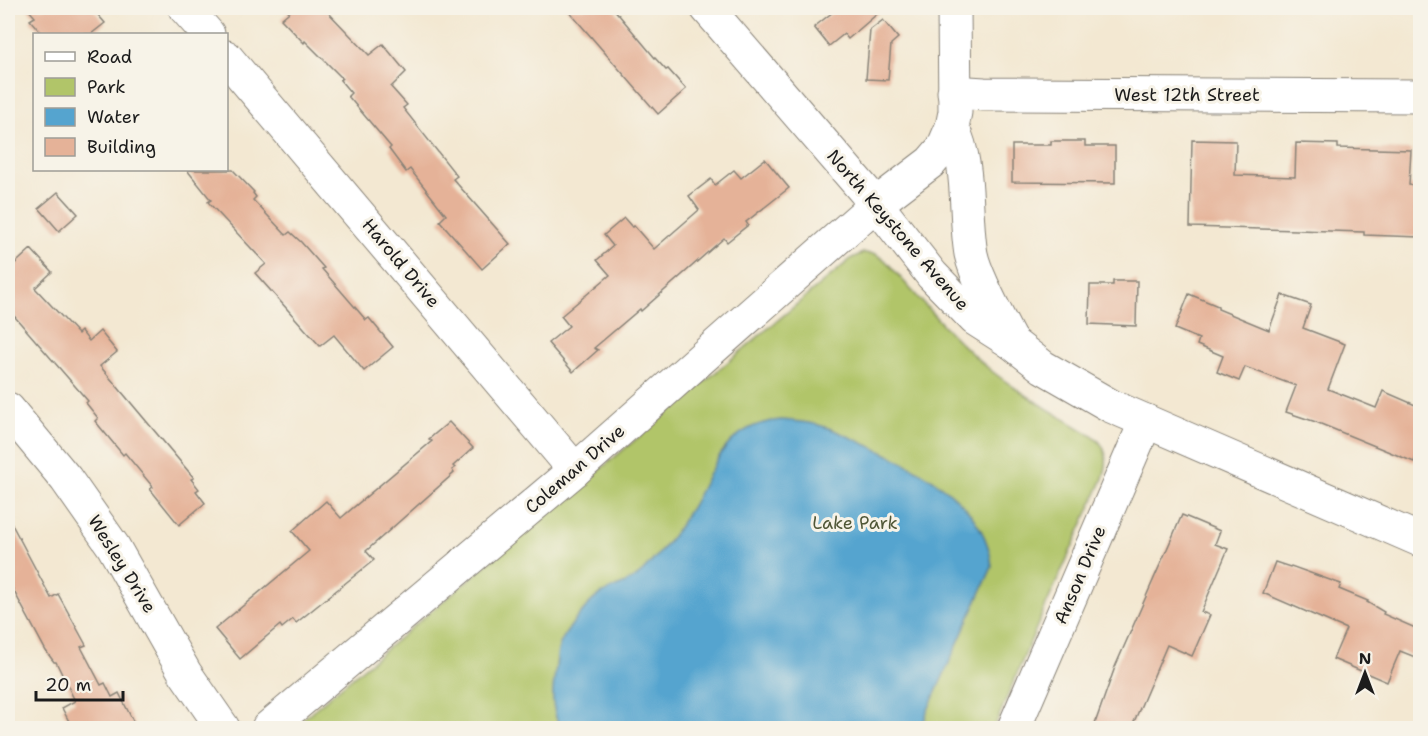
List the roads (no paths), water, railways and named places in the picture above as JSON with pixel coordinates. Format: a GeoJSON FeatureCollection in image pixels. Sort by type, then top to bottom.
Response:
{"type":"FeatureCollection","features":[{"type":"Feature","properties":{"kind":"street"},"geometry":{"type":"LineString","coordinates":[[185,8],[207,33]]}},
{"type":"Feature","properties":{"kind":"street","name":"North Keystone Avenue"},"geometry":{"type":"LineString","coordinates":[[707,8],[876,204],[932,275],[975,319],[1080,390],[1420,540]]}},
{"type":"Feature","properties":{"kind":"street"},"geometry":{"type":"LineString","coordinates":[[954,8],[955,112],[952,127],[958,139],[963,164],[971,256],[1011,342]]}},
{"type":"Feature","properties":{"kind":"street","name":"Harold Drive"},"geometry":{"type":"LineString","coordinates":[[228,59],[575,470]]}},
{"type":"Feature","properties":{"kind":"street","name":"West 12th Street"},"geometry":{"type":"LineString","coordinates":[[954,92],[1420,96]]}},
{"type":"Feature","properties":{"kind":"street","name":"Coleman Drive"},"geometry":{"type":"LineString","coordinates":[[268,729],[575,470],[876,204],[931,162],[943,148],[952,127]]}},
{"type":"Feature","properties":{"kind":"street","name":"Wesley Drive"},"geometry":{"type":"LineString","coordinates":[[8,409],[66,479],[113,546],[184,673],[223,729]]}},
{"type":"Feature","properties":{"kind":"street","name":"Anson Drive"},"geometry":{"type":"LineString","coordinates":[[1014,729],[1146,421]]}},
{"type":"Feature","properties":{"kind":"water"},"geometry":{"type":"Polygon","coordinates":[[[781,420],[797,421],[833,430],[906,464],[946,490],[964,506],[978,524],[987,544],[992,567],[922,728],[560,728],[553,705],[557,655],[563,638],[573,623],[597,597],[634,578],[657,556],[687,515],[724,449],[735,438],[747,429],[762,423],[781,420]]]}},
{"type":"Feature","properties":{"kind":"park label","name":"Lake Park"},"geometry":{"type":"Point","coordinates":[855,523]}}]}
